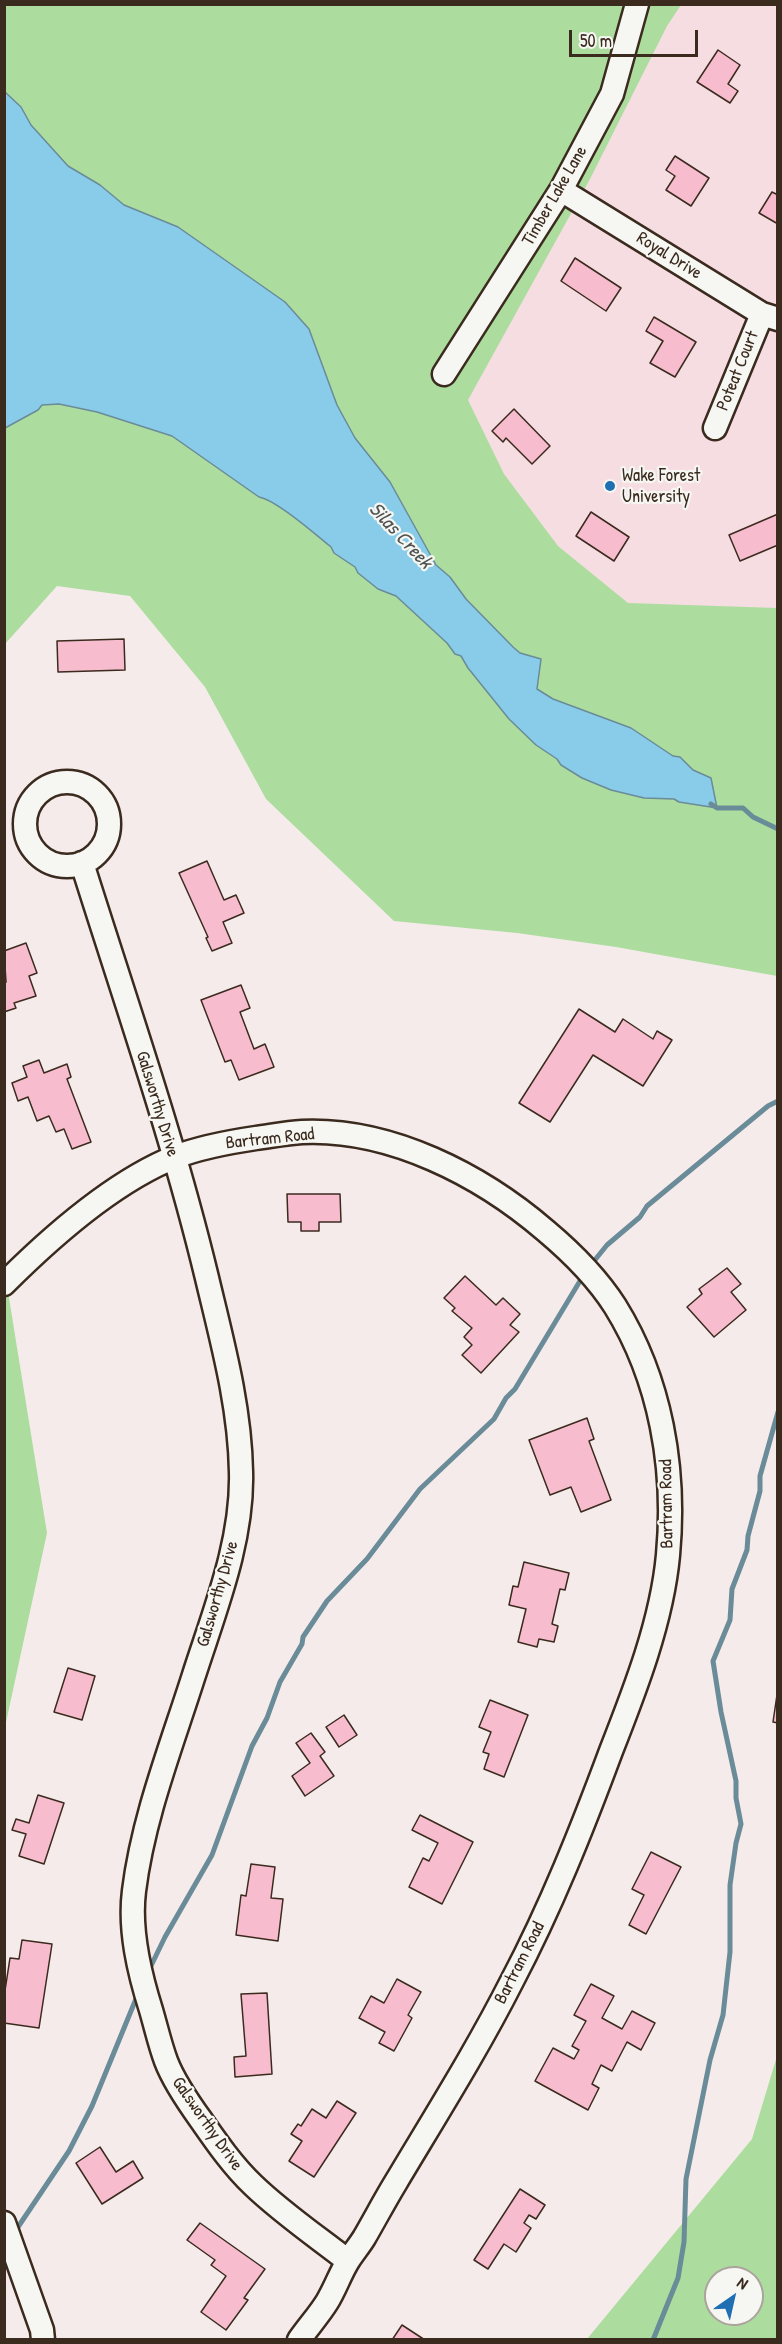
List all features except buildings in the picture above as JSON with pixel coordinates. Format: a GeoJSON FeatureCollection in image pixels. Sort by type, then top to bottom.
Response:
{"type":"FeatureCollection","features":[{"type":"Feature","properties":{"kind":"street","name":"Timber Lake Lane"},"geometry":{"type":"LineString","coordinates":[[444,374],[561,190],[612,94],[637,4]]}},
{"type":"Feature","properties":{"kind":"street","name":"Royal Drive"},"geometry":{"type":"LineString","coordinates":[[561,190],[770,316]]}},
{"type":"Feature","properties":{"kind":"street","name":"Poteat Court"},"geometry":{"type":"LineString","coordinates":[[715,428],[770,316]]}},
{"type":"Feature","properties":{"kind":"street","name":"Galsworthy Drive"},"geometry":{"type":"LineString","coordinates":[[82,862],[192,1216],[222,1338],[234,1399],[242,1477],[234,1539],[219,1600],[161,1779],[140,1854],[133,1917],[136,1948],[146,1994],[166,2062],[176,2083],[198,2116],[250,2184],[348,2261]]}},
{"type":"Feature","properties":{"kind":"street","name":"Bartram Road"},"geometry":{"type":"LineString","coordinates":[[4,1284],[71,1222],[129,1182],[174,1157],[224,1143],[258,1138],[304,1132],[336,1134],[376,1141],[408,1150],[471,1176],[504,1197],[563,1246],[613,1303],[653,1388],[663,1426],[668,1473],[670,1520],[668,1560],[649,1643],[627,1710],[549,1907],[511,1983],[469,2060],[348,2261],[326,2303],[299,2340]]}},
{"type":"Feature","properties":{"kind":"street"},"geometry":{"type":"LineString","coordinates":[[4,2223],[42,2331],[43,2340]]}},
{"type":"Feature","properties":{"kind":"shaded area","name":"Wake Forest University"},"geometry":{"type":"Polygon","coordinates":[[[282,5],[777,5],[777,828],[479,564],[282,5]]]}},
{"type":"Feature","properties":{"kind":"green space"},"geometry":{"type":"Polygon","coordinates":[[[5,5],[681,5],[667,26],[590,179],[468,400],[504,474],[558,546],[628,603],[777,608],[777,976],[616,947],[517,933],[394,921],[266,799],[205,687],[130,596],[57,586],[5,644],[5,5]]]}},
{"type":"Feature","properties":{"kind":"green space"},"geometry":{"type":"Polygon","coordinates":[[[4,1267],[47,1533],[5,1727],[4,1727],[4,1267]]]}},
{"type":"Feature","properties":{"kind":"green space"},"geometry":{"type":"Polygon","coordinates":[[[777,2056],[777,2339],[587,2339],[752,2139],[777,2056]]]}},
{"type":"Feature","properties":{"kind":"water"},"geometry":{"type":"Polygon","coordinates":[[[5,92],[21,107],[31,125],[68,166],[100,185],[124,205],[178,227],[285,302],[309,329],[337,405],[355,438],[390,482],[436,565],[450,577],[466,599],[513,647],[520,653],[541,659],[537,689],[553,699],[631,728],[673,756],[680,757],[693,770],[711,778],[717,808],[679,802],[674,799],[644,798],[611,790],[582,778],[561,765],[557,759],[536,745],[509,719],[461,656],[455,654],[447,643],[396,596],[378,589],[358,573],[355,567],[334,553],[331,547],[306,526],[275,504],[259,497],[172,436],[97,412],[59,404],[42,405],[38,410],[5,428],[5,92]]]}},
{"type":"Feature","properties":{"kind":"waterway","name":"Silas Creek"},"geometry":{"type":"LineString","coordinates":[[711,804],[717,808],[743,808],[753,817],[778,829]]}},
{"type":"Feature","properties":{"kind":"waterway"},"geometry":{"type":"LineString","coordinates":[[590,1266],[607,1245],[640,1217],[647,1206],[768,1106],[778,1101]]}},
{"type":"Feature","properties":{"kind":"waterway"},"geometry":{"type":"LineString","coordinates":[[148,1972],[165,1937],[212,1855],[252,1746],[267,1718],[280,1682],[302,1644],[303,1637],[327,1601],[367,1559],[420,1489],[494,1419],[506,1398],[515,1389],[583,1276]]}},
{"type":"Feature","properties":{"kind":"waterway"},"geometry":{"type":"LineString","coordinates":[[653,2340],[678,2278],[684,2242],[686,2179],[710,2060],[723,2015],[730,1952],[730,1885],[741,1824],[736,1798],[736,1781],[713,1661],[730,1620],[732,1589],[747,1550],[748,1536],[760,1491],[760,1476],[778,1412]]}},
{"type":"Feature","properties":{"kind":"waterway"},"geometry":{"type":"LineString","coordinates":[[14,2233],[69,2151],[92,2106],[138,1994]]}},
{"type":"Feature","properties":{"kind":"place","name":"Wake Forest University"},"geometry":{"type":"Point","coordinates":[610,486]}}]}
